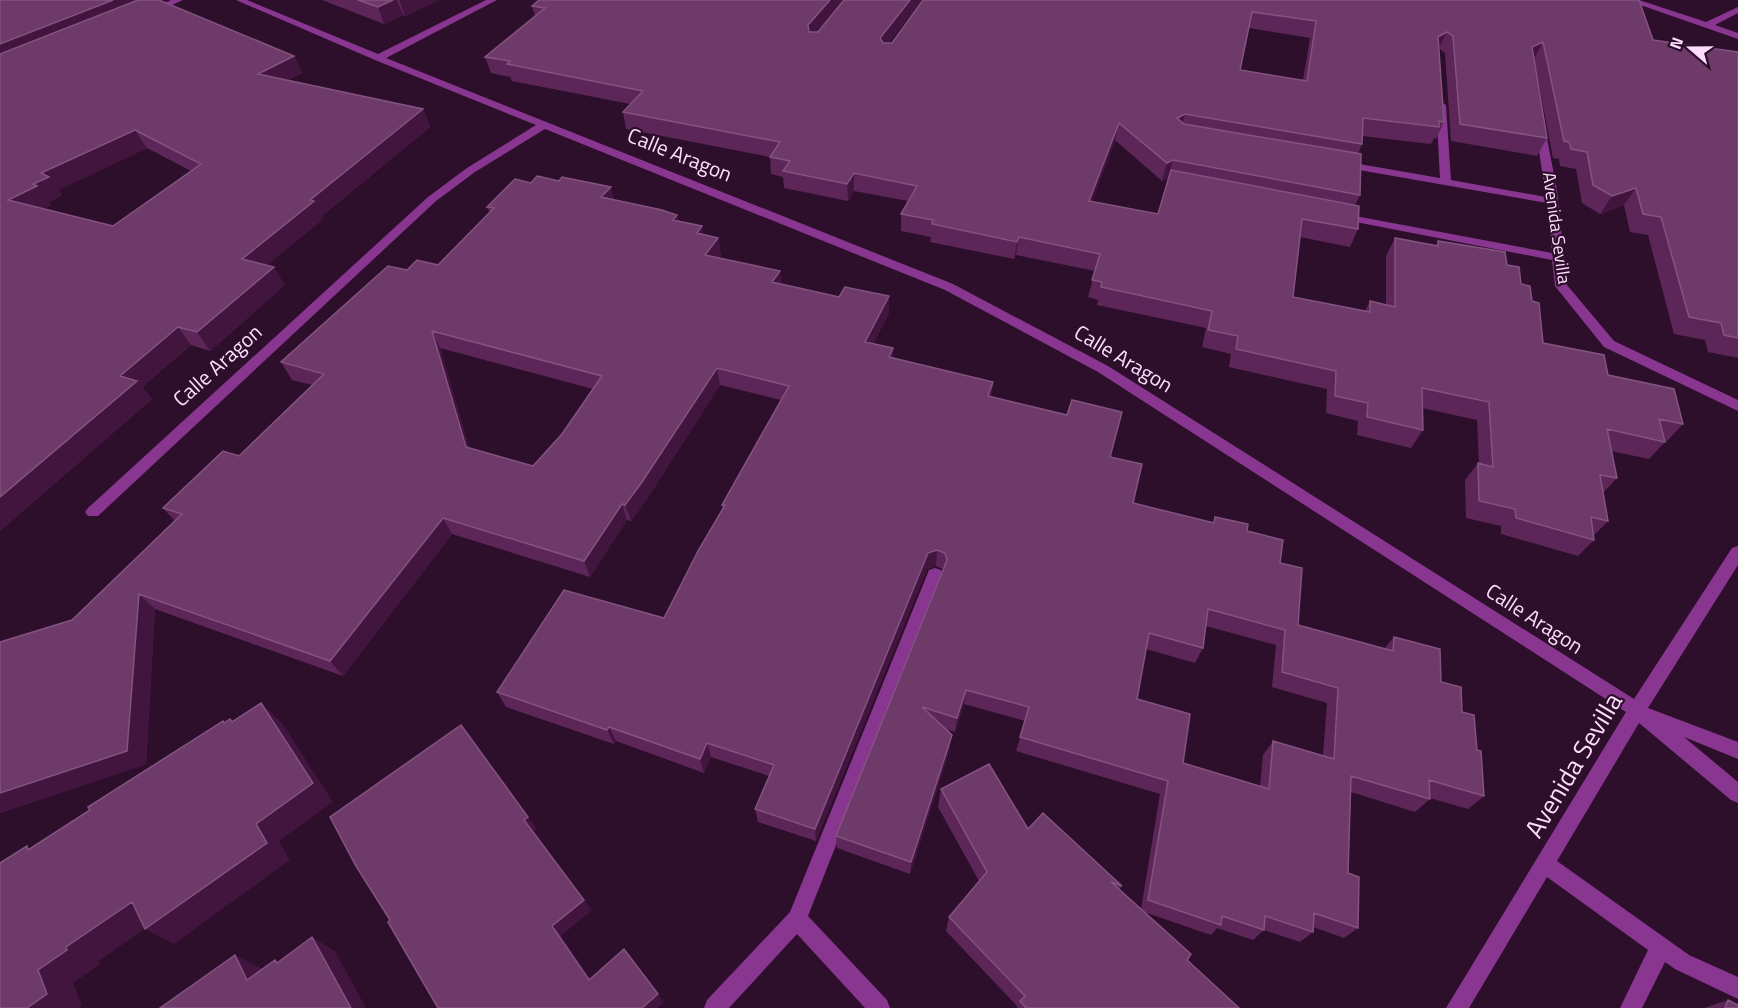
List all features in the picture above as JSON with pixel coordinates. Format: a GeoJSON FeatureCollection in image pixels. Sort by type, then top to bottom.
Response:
{"type":"FeatureCollection","features":[{"type":"Feature","properties":{"kind":"street"},"geometry":{"type":"LineString","coordinates":[[137,17],[179,0]]}},
{"type":"Feature","properties":{"kind":"street","name":"Calle Aragon"},"geometry":{"type":"LineString","coordinates":[[240,0],[378,58],[949,287],[1082,358],[1637,711],[1738,794]]}},
{"type":"Feature","properties":{"kind":"street"},"geometry":{"type":"LineString","coordinates":[[378,58],[493,0]]}},
{"type":"Feature","properties":{"kind":"street"},"geometry":{"type":"LineString","coordinates":[[1630,0],[1738,36]]}},
{"type":"Feature","properties":{"kind":"street"},"geometry":{"type":"LineString","coordinates":[[1708,25],[1738,10]]}},
{"type":"Feature","properties":{"kind":"street"},"geometry":{"type":"LineString","coordinates":[[1440,88],[1446,183]]}},
{"type":"Feature","properties":{"kind":"street","name":"Avenida Sevilla"},"geometry":{"type":"LineString","coordinates":[[1538,109],[1562,286],[1609,344],[1738,406]]}},
{"type":"Feature","properties":{"kind":"street","name":"Calle Aragon"},"geometry":{"type":"LineString","coordinates":[[93,512],[432,199],[471,170],[545,124]]}},
{"type":"Feature","properties":{"kind":"street"},"geometry":{"type":"LineString","coordinates":[[1331,162],[1552,201]]}},
{"type":"Feature","properties":{"kind":"street"},"geometry":{"type":"LineString","coordinates":[[1329,214],[1559,258]]}},
{"type":"Feature","properties":{"kind":"street","name":"Avenida Sevilla"},"geometry":{"type":"LineString","coordinates":[[1457,1008],[1637,711],[1738,552]]}},
{"type":"Feature","properties":{"kind":"street"},"geometry":{"type":"LineString","coordinates":[[715,1008],[797,918],[935,575]]}},
{"type":"Feature","properties":{"kind":"street","name":"Calle Aragon"},"geometry":{"type":"LineString","coordinates":[[1637,711],[1738,751]]}},
{"type":"Feature","properties":{"kind":"street"},"geometry":{"type":"LineString","coordinates":[[1545,864],[1682,962],[1738,988]]}},
{"type":"Feature","properties":{"kind":"street"},"geometry":{"type":"LineString","coordinates":[[797,918],[879,1008]]}},
{"type":"Feature","properties":{"kind":"street"},"geometry":{"type":"LineString","coordinates":[[1631,1008],[1661,947]]}},
{"type":"Feature","properties":{"kind":"building"},"geometry":{"type":"Polygon","coordinates":[[[0,0],[113,0],[0,44],[0,0]]]}},
{"type":"Feature","properties":{"kind":"building"},"geometry":{"type":"Polygon","coordinates":[[[138,0],[159,0],[294,56],[258,74],[423,109],[310,200],[314,201],[242,259],[274,267],[197,332],[178,327],[120,376],[137,381],[0,497],[0,54],[138,0]],[[135,130],[41,173],[49,177],[33,184],[37,186],[8,200],[113,226],[201,164],[135,130]]]}},
{"type":"Feature","properties":{"kind":"building"},"geometry":{"type":"Polygon","coordinates":[[[358,0],[393,0],[378,7],[358,0]]]}},
{"type":"Feature","properties":{"kind":"building"},"geometry":{"type":"Polygon","coordinates":[[[539,0],[830,0],[808,25],[809,32],[818,32],[844,0],[910,0],[880,38],[883,43],[892,43],[923,0],[1639,0],[1653,40],[1738,52],[1738,338],[1724,335],[1721,323],[1689,317],[1661,217],[1643,214],[1636,188],[1612,196],[1593,185],[1587,152],[1571,149],[1569,142],[1564,141],[1543,42],[1532,47],[1547,138],[1460,124],[1453,36],[1447,32],[1438,37],[1444,122],[1439,121],[1439,127],[1363,118],[1362,144],[1185,114],[1177,118],[1184,124],[1361,154],[1360,195],[1173,160],[1167,163],[1119,123],[1089,201],[1158,214],[1171,170],[1359,206],[1358,229],[1302,219],[1293,297],[1370,312],[1370,301],[1395,307],[1395,238],[1438,246],[1438,241],[1505,252],[1507,265],[1519,267],[1521,284],[1530,286],[1532,301],[1539,303],[1543,343],[1604,355],[1608,375],[1674,389],[1683,424],[1659,419],[1665,442],[1607,429],[1617,478],[1600,475],[1608,521],[1591,517],[1594,540],[1516,518],[1515,509],[1479,501],[1478,463],[1493,467],[1489,402],[1422,388],[1423,430],[1367,417],[1368,403],[1335,396],[1336,371],[1236,349],[1238,336],[1208,330],[1212,311],[1101,287],[1102,282],[1092,280],[1100,254],[1019,237],[1017,242],[932,224],[933,220],[901,214],[917,186],[854,173],[847,184],[783,171],[790,161],[770,157],[780,142],[623,112],[643,91],[507,64],[510,61],[485,57],[545,8],[532,6],[539,0]],[[1252,12],[1240,70],[1307,81],[1316,21],[1252,12]]]}},
{"type":"Feature","properties":{"kind":"building"},"geometry":{"type":"Polygon","coordinates":[[[537,176],[559,181],[562,177],[611,187],[601,197],[662,210],[677,215],[673,220],[702,226],[697,233],[718,238],[705,255],[780,271],[772,282],[839,297],[845,287],[889,296],[865,342],[893,348],[889,357],[993,382],[988,396],[1067,415],[1072,400],[1122,412],[1110,457],[1142,464],[1133,503],[1214,523],[1215,517],[1248,524],[1247,531],[1283,540],[1280,563],[1302,568],[1298,625],[1393,651],[1394,637],[1440,649],[1441,682],[1461,687],[1462,712],[1474,715],[1477,750],[1481,751],[1484,796],[1429,780],[1430,799],[1351,776],[1348,873],[1359,877],[1358,928],[1314,913],[1313,932],[1265,916],[1264,930],[1222,916],[1221,925],[1148,900],[1168,781],[1020,737],[1029,707],[966,690],[957,718],[922,707],[952,735],[911,862],[836,836],[947,560],[945,553],[937,550],[928,553],[815,829],[755,809],[774,765],[707,743],[700,759],[609,727],[607,730],[497,692],[564,590],[664,618],[698,551],[725,505],[722,505],[789,386],[717,368],[642,482],[625,505],[622,504],[584,561],[443,518],[330,661],[139,594],[127,751],[0,793],[0,642],[72,620],[182,514],[163,508],[223,451],[239,456],[324,374],[281,362],[388,266],[407,270],[417,260],[438,265],[494,208],[487,207],[515,179],[531,183],[537,176]],[[432,331],[466,447],[533,466],[562,434],[602,376],[432,331]],[[1208,609],[1203,648],[1149,633],[1137,699],[1190,714],[1183,763],[1269,789],[1273,741],[1334,759],[1338,688],[1282,672],[1285,630],[1208,609]]]}},
{"type":"Feature","properties":{"kind":"building"},"geometry":{"type":"Polygon","coordinates":[[[261,703],[313,783],[256,824],[267,843],[145,929],[132,902],[66,947],[67,950],[38,970],[47,994],[27,1008],[0,1008],[0,863],[27,846],[28,850],[90,810],[88,807],[223,721],[224,723],[230,719],[232,722],[261,703]]]}},
{"type":"Feature","properties":{"kind":"building"},"geometry":{"type":"Polygon","coordinates":[[[461,725],[528,817],[524,820],[584,900],[552,926],[589,980],[624,949],[658,994],[642,1008],[438,1008],[330,817],[461,725]]]}},
{"type":"Feature","properties":{"kind":"building"},"geometry":{"type":"Polygon","coordinates":[[[989,764],[1028,829],[1043,813],[1122,886],[1111,882],[1191,954],[1187,960],[1239,1008],[1026,1008],[1020,1001],[1025,996],[949,917],[987,872],[941,789],[989,764]]]}},
{"type":"Feature","properties":{"kind":"building"},"geometry":{"type":"Polygon","coordinates":[[[312,937],[351,1008],[160,1008],[235,955],[247,980],[275,960],[277,963],[312,937]]]}},
{"type":"Feature","properties":{"kind":"building"},"geometry":{"type":"Polygon","coordinates":[[[1728,1000],[1738,1005],[1738,1008],[1725,1008],[1728,1000]]]}}]}
